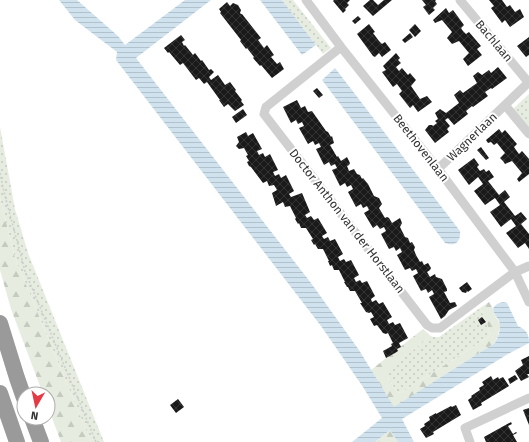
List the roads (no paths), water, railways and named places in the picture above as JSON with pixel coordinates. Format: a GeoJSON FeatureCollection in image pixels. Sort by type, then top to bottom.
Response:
{"type":"FeatureCollection","features":[{"type":"Feature","properties":{"kind":"highway"},"geometry":{"type":"LineString","coordinates":[[0,323],[20,386]]}},
{"type":"Feature","properties":{"kind":"highway"},"geometry":{"type":"LineString","coordinates":[[0,393],[17,442]]}},
{"type":"Feature","properties":{"kind":"highway"},"geometry":{"type":"LineString","coordinates":[[35,426],[41,442]]}},
{"type":"Feature","properties":{"kind":"street","name":"Beethovenlaan"},"geometry":{"type":"LineString","coordinates":[[306,0],[341,47],[438,169],[515,272],[529,302]]}},
{"type":"Feature","properties":{"kind":"street","name":"Bachlaan"},"geometry":{"type":"LineString","coordinates":[[460,0],[529,83]]}},
{"type":"Feature","properties":{"kind":"street","name":"Doctor Anthon van der Horstlaan"},"geometry":{"type":"LineString","coordinates":[[341,47],[266,108],[264,114],[413,307],[427,325],[432,328],[440,328],[515,272]]}},
{"type":"Feature","properties":{"kind":"street","name":"Wagnerlaan"},"geometry":{"type":"LineString","coordinates":[[438,169],[529,83]]}},
{"type":"Feature","properties":{"kind":"street","name":"Wagnerlaan"},"geometry":{"type":"LineString","coordinates":[[505,105],[529,134]]}},
{"type":"Feature","properties":{"kind":"street"},"geometry":{"type":"LineString","coordinates":[[515,272],[529,266]]}},
{"type":"Feature","properties":{"kind":"street"},"geometry":{"type":"LineString","coordinates":[[470,442],[465,428],[529,398]]}},
{"type":"Feature","properties":{"kind":"water"},"geometry":{"type":"Polygon","coordinates":[[[59,0],[77,0],[118,36],[125,45],[185,0],[211,0],[136,58],[311,283],[359,350],[394,407],[495,343],[500,326],[493,309],[499,303],[507,303],[518,326],[525,330],[528,334],[529,343],[508,354],[402,419],[414,442],[398,442],[390,430],[375,442],[352,442],[382,418],[363,387],[321,326],[116,60],[117,52],[75,20],[59,0]]]}},
{"type":"Feature","properties":{"kind":"water"},"geometry":{"type":"Polygon","coordinates":[[[260,0],[282,0],[316,45],[302,55],[260,0]]]}},
{"type":"Feature","properties":{"kind":"water"},"geometry":{"type":"Polygon","coordinates":[[[335,68],[460,231],[457,243],[445,243],[322,80],[335,68]]]}}]}
